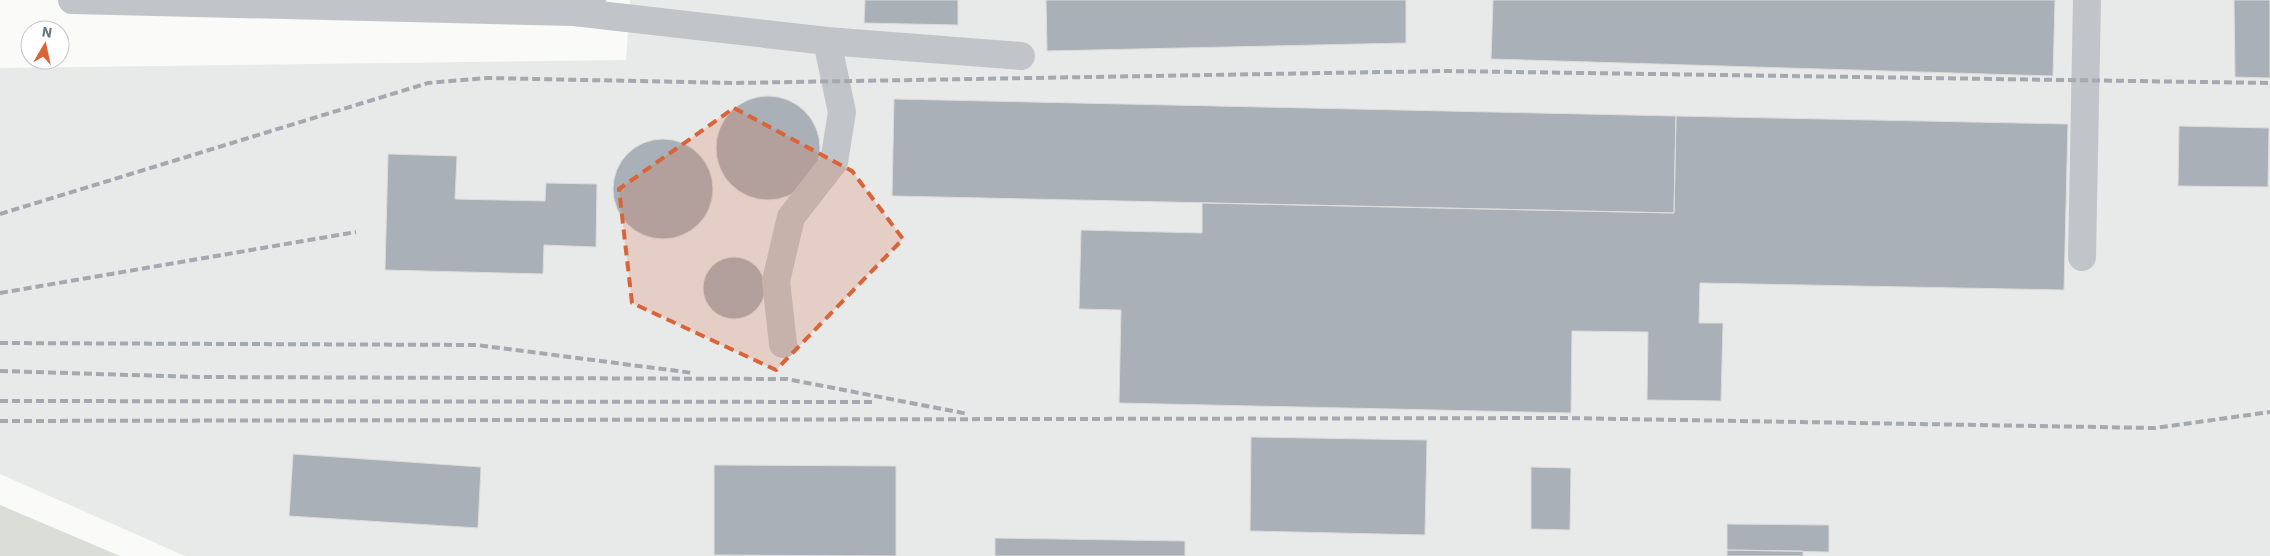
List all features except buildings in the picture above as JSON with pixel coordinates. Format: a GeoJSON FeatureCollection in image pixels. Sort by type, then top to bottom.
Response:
{"type":"FeatureCollection","features":[{"type":"Feature","properties":{"kind":"street"},"geometry":{"type":"LineString","coordinates":[[72,0],[583,6],[828,41],[1021,56]]}},
{"type":"Feature","properties":{"kind":"street"},"geometry":{"type":"LineString","coordinates":[[2082,257],[2087,0]]}},
{"type":"Feature","properties":{"kind":"street"},"geometry":{"type":"LineString","coordinates":[[783,344],[776,281],[791,217],[834,162],[842,112],[828,41]]}},
{"type":"Feature","properties":{"kind":"highlighted area"},"geometry":{"type":"Polygon","coordinates":[[[734,108],[852,171],[903,239],[776,370],[632,303],[619,189],[734,108]]]}},
{"type":"Feature","properties":{"kind":"shaded area"},"geometry":{"type":"Polygon","coordinates":[[[630,0],[2270,0],[2270,556],[185,556],[0,474],[0,68],[70,70],[70,67],[626,60],[630,0]]]}},
{"type":"Feature","properties":{"kind":"shaded area"},"geometry":{"type":"Polygon","coordinates":[[[0,505],[120,556],[0,556],[0,505]]]}},
{"type":"Feature","properties":{"kind":"railway"},"geometry":{"type":"LineString","coordinates":[[0,214],[428,83],[487,78],[734,83],[1446,71],[2270,83]]}},
{"type":"Feature","properties":{"kind":"railway"},"geometry":{"type":"LineString","coordinates":[[0,293],[356,232]]}},
{"type":"Feature","properties":{"kind":"railway"},"geometry":{"type":"LineString","coordinates":[[0,343],[477,345],[693,373]]}},
{"type":"Feature","properties":{"kind":"railway"},"geometry":{"type":"LineString","coordinates":[[0,371],[198,377],[787,379],[968,414]]}},
{"type":"Feature","properties":{"kind":"railway"},"geometry":{"type":"LineString","coordinates":[[0,401],[875,402]]}},
{"type":"Feature","properties":{"kind":"railway"},"geometry":{"type":"LineString","coordinates":[[0,421],[1562,418],[2155,428],[2270,412]]}}]}
